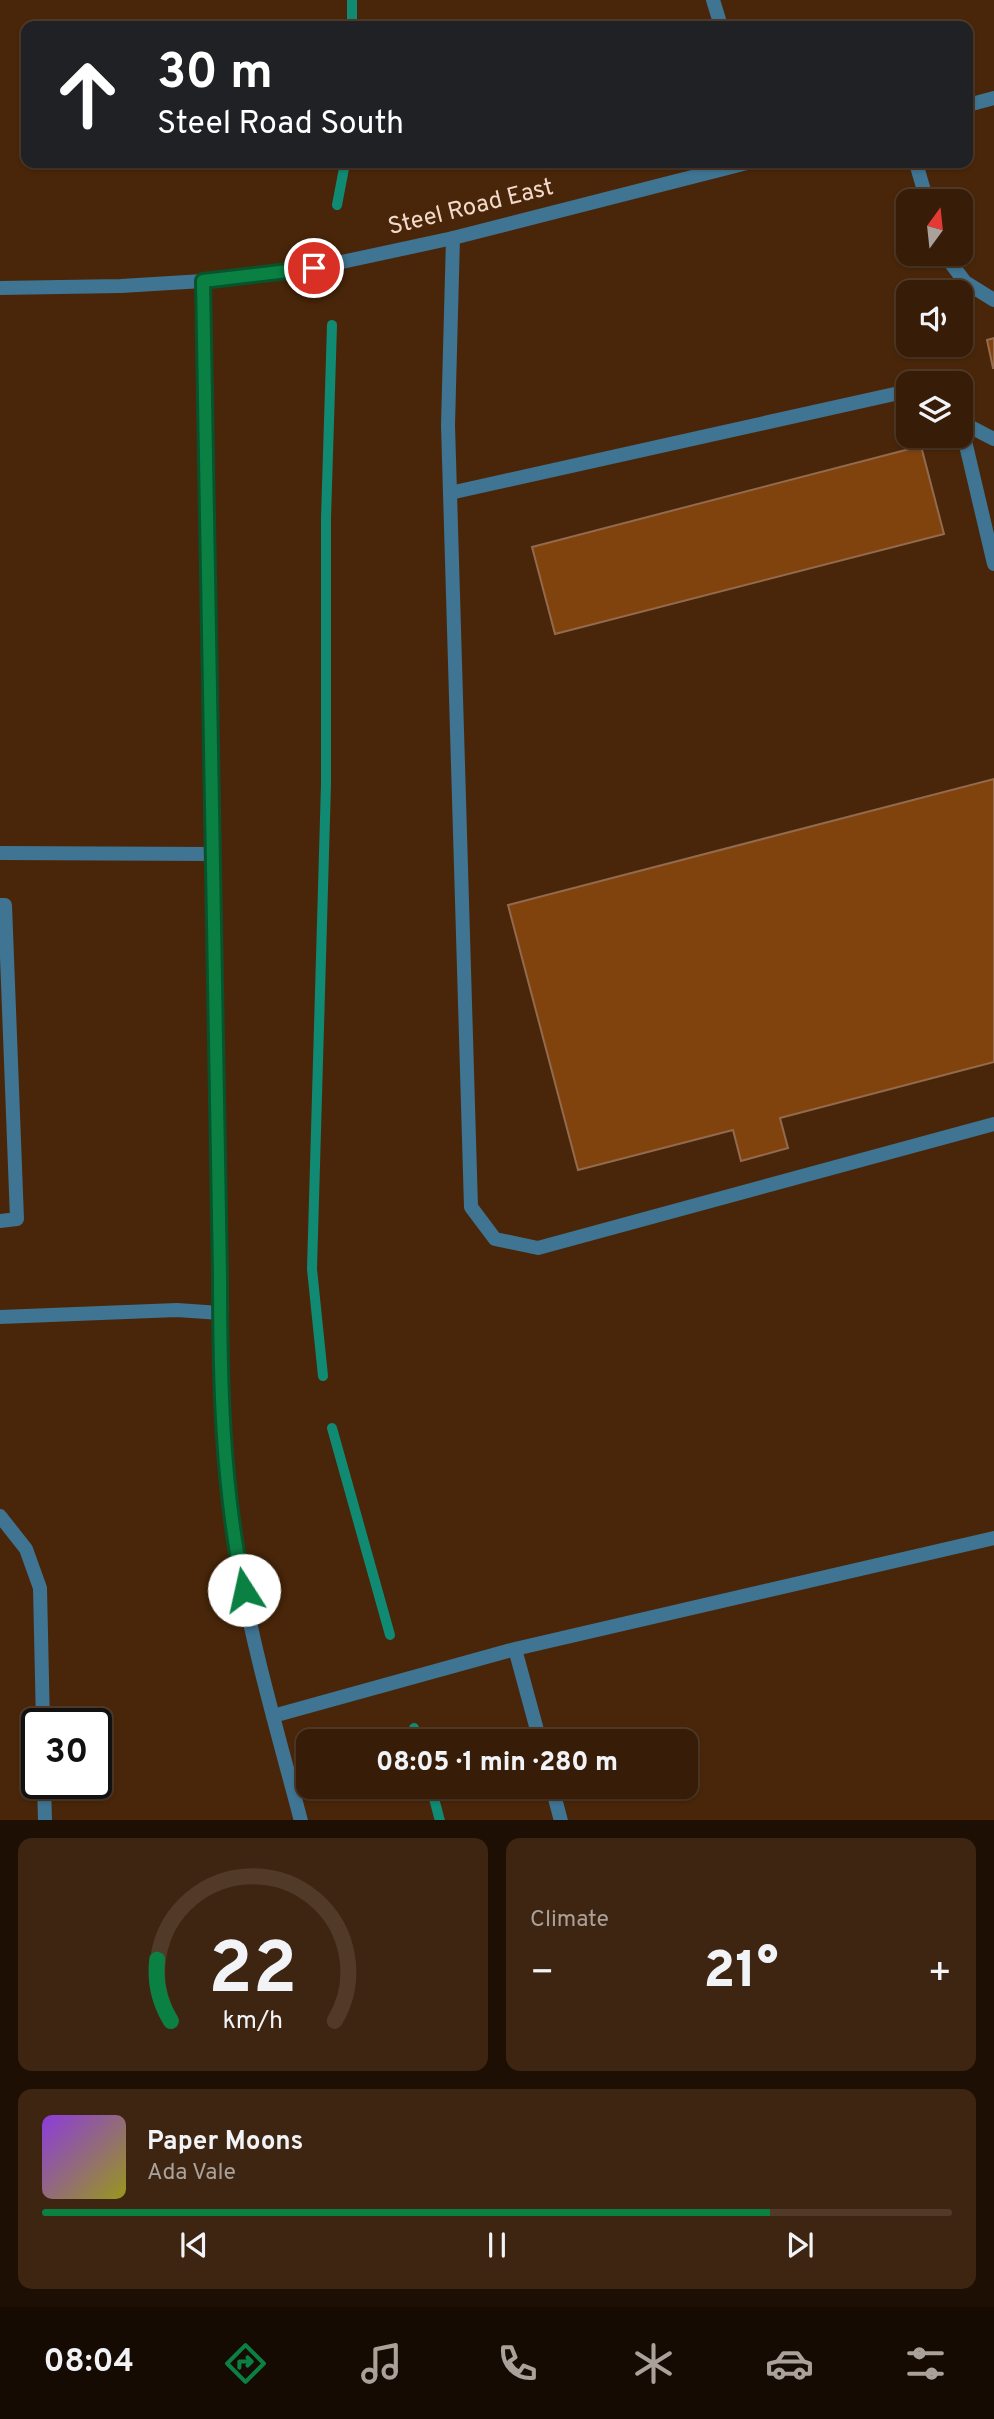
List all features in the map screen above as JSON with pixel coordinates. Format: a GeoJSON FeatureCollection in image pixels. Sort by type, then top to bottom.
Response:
{"type":"FeatureCollection","features":[{"type":"Feature","properties":{"kind":"street"},"geometry":{"type":"LineString","coordinates":[[713,0],[719,21]]}},
{"type":"Feature","properties":{"kind":"street"},"geometry":{"type":"LineString","coordinates":[[973,104],[994,98]]}},
{"type":"Feature","properties":{"kind":"street","name":"Steel Road East"},"geometry":{"type":"LineString","coordinates":[[0,288],[121,286],[203,281],[314,268],[453,238],[727,168]]}},
{"type":"Feature","properties":{"kind":"street"},"geometry":{"type":"LineString","coordinates":[[917,168],[924,189]]}},
{"type":"Feature","properties":{"kind":"street"},"geometry":{"type":"LineString","coordinates":[[453,238],[448,425],[471,1207],[495,1239],[538,1248],[994,1124]]}},
{"type":"Feature","properties":{"kind":"street"},"geometry":{"type":"LineString","coordinates":[[952,266],[965,282],[994,300]]}},
{"type":"Feature","properties":{"kind":"street"},"geometry":{"type":"LineString","coordinates":[[203,281],[220,1373],[223,1423],[226,1470],[239,1566],[258,1662],[301,1820]]}},
{"type":"Feature","properties":{"kind":"street"},"geometry":{"type":"LineString","coordinates":[[450,493],[896,394]]}},
{"type":"Feature","properties":{"kind":"street"},"geometry":{"type":"LineString","coordinates":[[973,429],[994,439]]}},
{"type":"Feature","properties":{"kind":"street"},"geometry":{"type":"LineString","coordinates":[[967,448],[994,564]]}},
{"type":"Feature","properties":{"kind":"street"},"geometry":{"type":"LineString","coordinates":[[0,853],[213,854]]}},
{"type":"Feature","properties":{"kind":"street"},"geometry":{"type":"LineString","coordinates":[[0,905],[5,905],[17,1219],[0,1222]]}},
{"type":"Feature","properties":{"kind":"street"},"geometry":{"type":"LineString","coordinates":[[0,1317],[177,1310],[220,1313]]}},
{"type":"Feature","properties":{"kind":"street"},"geometry":{"type":"LineString","coordinates":[[0,1516],[26,1549],[40,1588],[43,1708]]}},
{"type":"Feature","properties":{"kind":"street"},"geometry":{"type":"LineString","coordinates":[[273,1716],[515,1649],[994,1538]]}},
{"type":"Feature","properties":{"kind":"street"},"geometry":{"type":"LineString","coordinates":[[515,1649],[537,1729]]}},
{"type":"Feature","properties":{"kind":"street"},"geometry":{"type":"LineString","coordinates":[[44,1799],[45,1820]]}},
{"type":"Feature","properties":{"kind":"street"},"geometry":{"type":"LineString","coordinates":[[555,1799],[561,1820]]}},
{"type":"Feature","properties":{"kind":"building"},"geometry":{"type":"Polygon","coordinates":[[[994,338],[994,368],[993,368],[987,340],[994,338]]]}},
{"type":"Feature","properties":{"kind":"building"},"geometry":{"type":"Polygon","coordinates":[[[913,448],[922,448],[944,534],[555,634],[532,547],[913,448]]]}},
{"type":"Feature","properties":{"kind":"building"},"geometry":{"type":"Polygon","coordinates":[[[994,779],[994,1062],[780,1118],[788,1148],[741,1161],[733,1130],[578,1170],[508,905],[994,779]]]}},
{"type":"Feature","properties":{"kind":"waterway"},"geometry":{"type":"LineString","coordinates":[[352,0],[352,21]]}},
{"type":"Feature","properties":{"kind":"waterway"},"geometry":{"type":"LineString","coordinates":[[337,205],[344,168]]}},
{"type":"Feature","properties":{"kind":"waterway"},"geometry":{"type":"LineString","coordinates":[[323,1376],[312,1269],[326,784],[326,518],[332,325]]}},
{"type":"Feature","properties":{"kind":"waterway"},"geometry":{"type":"LineString","coordinates":[[332,1428],[390,1635]]}},
{"type":"Feature","properties":{"kind":"waterway"},"geometry":{"type":"LineString","coordinates":[[434,1799],[440,1820]]}},
{"type":"Feature","properties":{"kind":"route"},"geometry":{"type":"LineString","coordinates":[[244,1590],[226,1470],[220,1373],[203,281],[314,268]]}}]}
